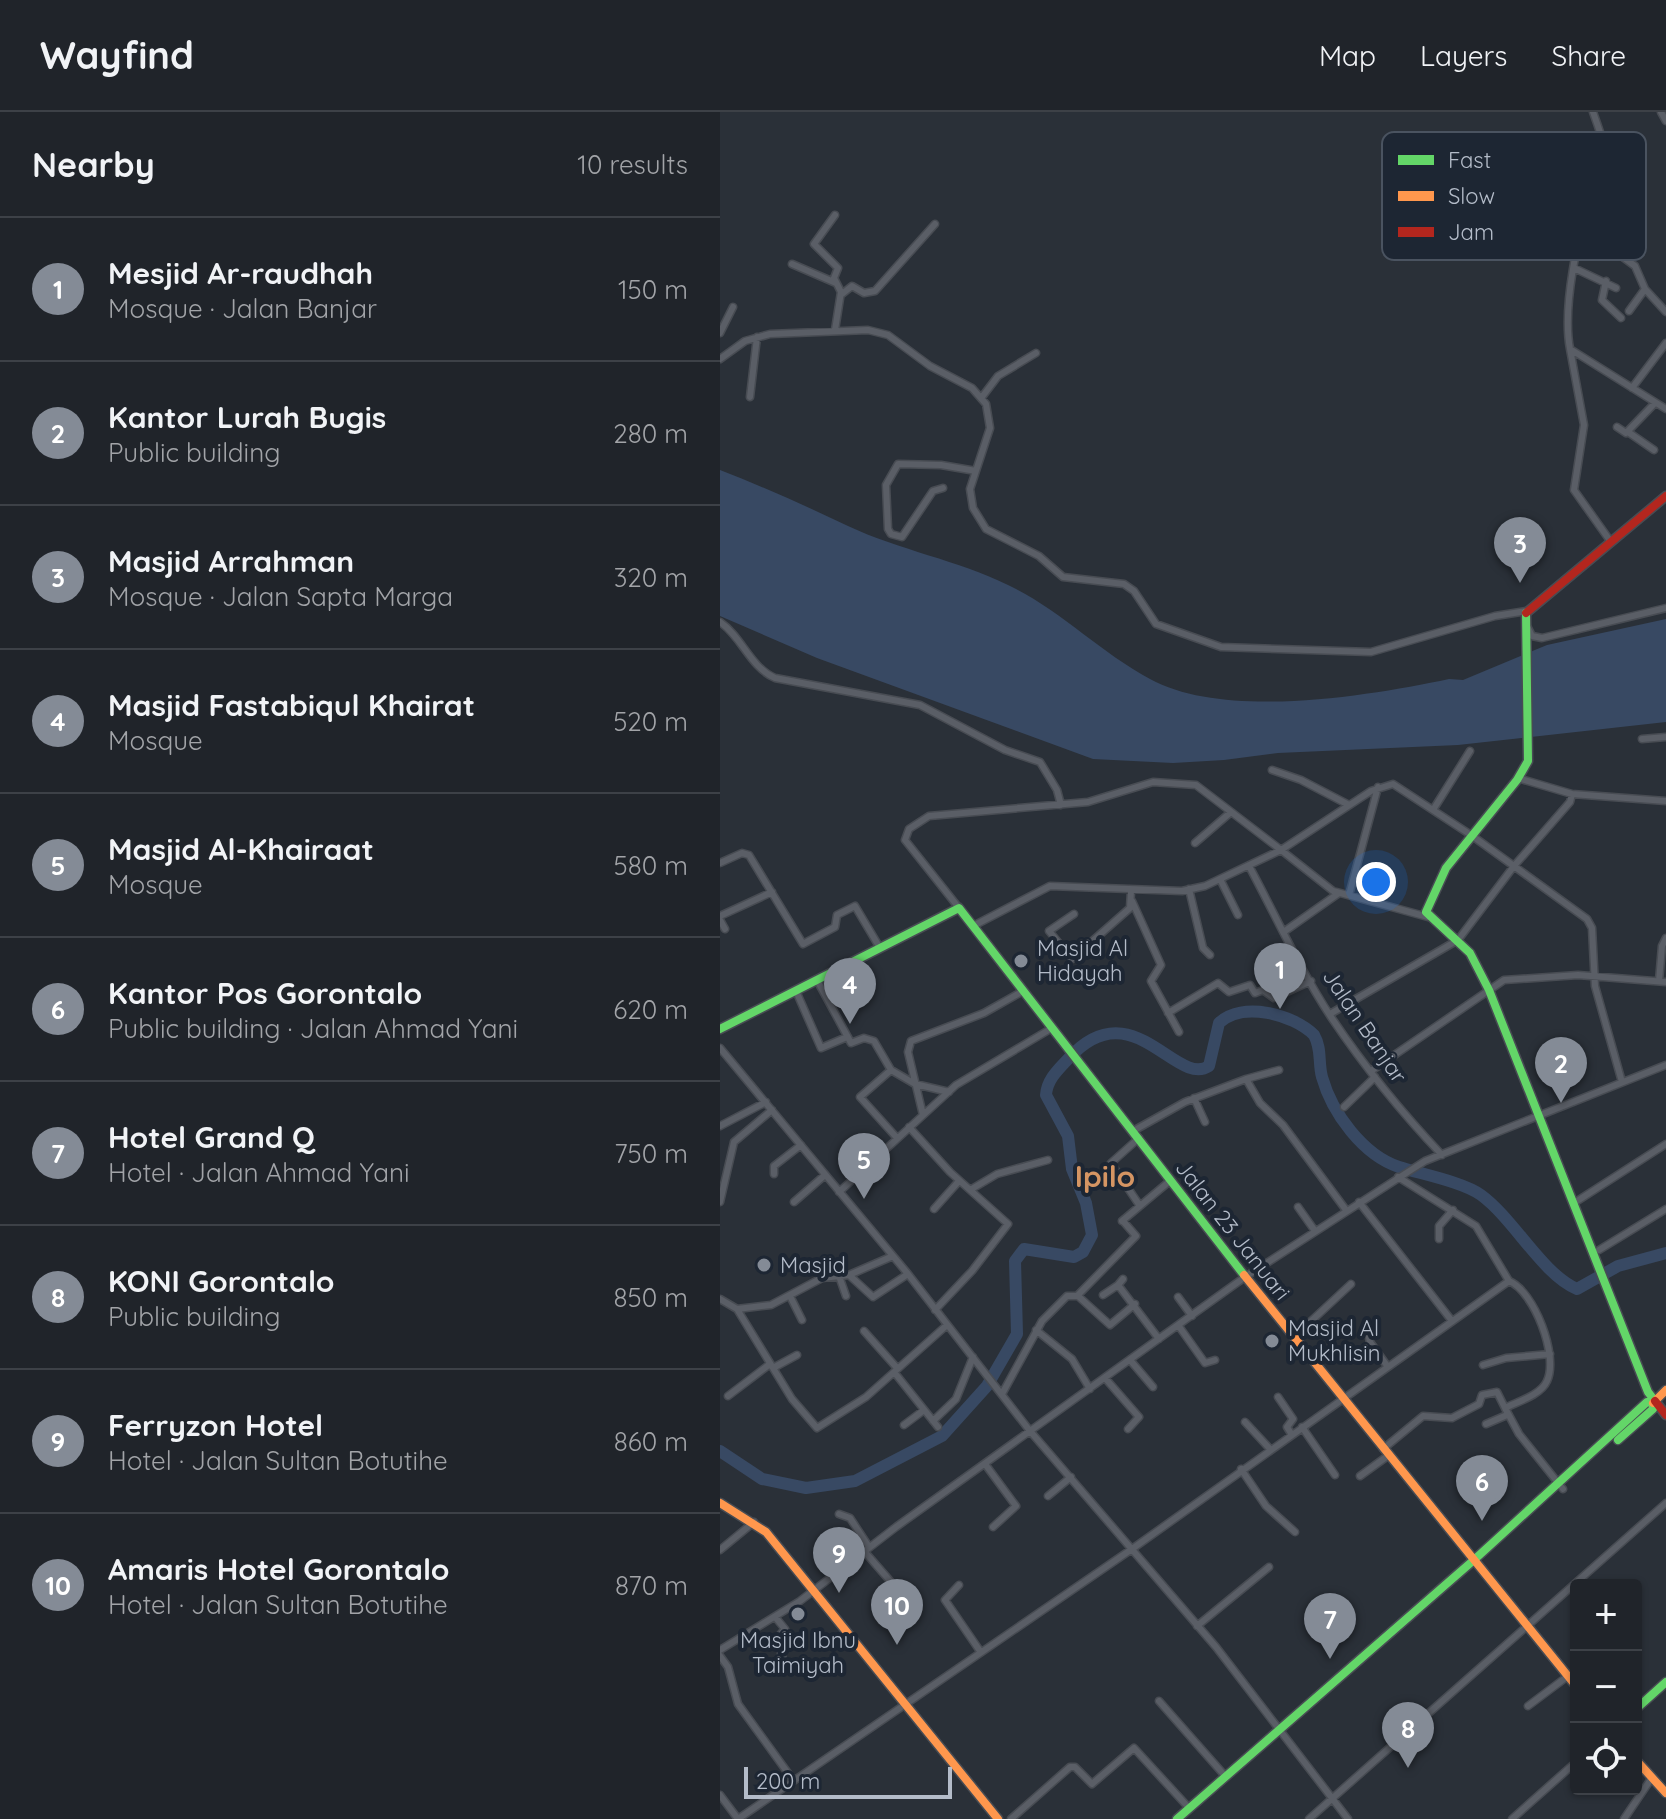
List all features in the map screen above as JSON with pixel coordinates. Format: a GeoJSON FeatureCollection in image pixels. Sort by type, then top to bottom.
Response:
{"type":"FeatureCollection","features":[{"type":"Feature","properties":{"kind":"main road"},"geometry":{"type":"LineString","coordinates":[[1666,496],[1526,614],[1524,631],[1530,744],[1521,779],[1471,835],[1429,899],[1428,917],[1458,940],[1475,960],[1652,1404],[1666,1415]]}},
{"type":"Feature","properties":{"kind":"main road"},"geometry":{"type":"LineString","coordinates":[[720,1029],[959,908]]}},
{"type":"Feature","properties":{"kind":"main road","name":"Jalan 23 Januari"},"geometry":{"type":"LineString","coordinates":[[959,908],[1245,1277],[1570,1678]]}},
{"type":"Feature","properties":{"kind":"main road"},"geometry":{"type":"LineString","coordinates":[[1187,1819],[1666,1390]]}},
{"type":"Feature","properties":{"kind":"main road"},"geometry":{"type":"LineString","coordinates":[[720,1503],[754,1522],[998,1819]]}},
{"type":"Feature","properties":{"kind":"main road"},"geometry":{"type":"LineString","coordinates":[[1642,1704],[1666,1682]]}},
{"type":"Feature","properties":{"kind":"main road"},"geometry":{"type":"LineString","coordinates":[[1177,1819],[1243,1766]]}},
{"type":"Feature","properties":{"kind":"main road"},"geometry":{"type":"LineString","coordinates":[[1642,1768],[1666,1793]]}},
{"type":"Feature","properties":{"kind":"street"},"geometry":{"type":"LineString","coordinates":[[1593,112],[1597,132]]}},
{"type":"Feature","properties":{"kind":"street"},"geometry":{"type":"LineString","coordinates":[[1661,112],[1666,121]]}},
{"type":"Feature","properties":{"kind":"street"},"geometry":{"type":"LineString","coordinates":[[835,215],[814,244],[838,268],[834,278],[841,295],[835,330]]}},
{"type":"Feature","properties":{"kind":"street"},"geometry":{"type":"LineString","coordinates":[[841,295],[852,286],[864,293],[875,291],[935,224]]}},
{"type":"Feature","properties":{"kind":"street"},"geometry":{"type":"LineString","coordinates":[[1576,260],[1567,334],[1584,425],[1574,490],[1611,542]]}},
{"type":"Feature","properties":{"kind":"street"},"geometry":{"type":"LineString","coordinates":[[1627,260],[1635,266],[1645,289],[1666,312]]}},
{"type":"Feature","properties":{"kind":"street"},"geometry":{"type":"LineString","coordinates":[[792,264],[837,283]]}},
{"type":"Feature","properties":{"kind":"street"},"geometry":{"type":"LineString","coordinates":[[1574,268],[1616,288]]}},
{"type":"Feature","properties":{"kind":"street"},"geometry":{"type":"LineString","coordinates":[[1606,281],[1602,300],[1621,318]]}},
{"type":"Feature","properties":{"kind":"street"},"geometry":{"type":"LineString","coordinates":[[1629,311],[1645,289]]}},
{"type":"Feature","properties":{"kind":"street"},"geometry":{"type":"LineString","coordinates":[[720,333],[733,307]]}},
{"type":"Feature","properties":{"kind":"street"},"geometry":{"type":"LineString","coordinates":[[720,359],[757,337],[835,330],[884,333],[930,366],[972,388],[989,409],[990,428],[970,489],[979,521],[990,532],[1033,552],[1067,578],[1124,584],[1138,596],[1156,624],[1221,647],[1371,652],[1495,616],[1526,614],[1532,636],[1542,638],[1666,608]]}},
{"type":"Feature","properties":{"kind":"street"},"geometry":{"type":"LineString","coordinates":[[750,397],[757,337]]}},
{"type":"Feature","properties":{"kind":"street"},"geometry":{"type":"LineString","coordinates":[[1632,388],[1666,343]]}},
{"type":"Feature","properties":{"kind":"street"},"geometry":{"type":"LineString","coordinates":[[1570,349],[1666,409]]}},
{"type":"Feature","properties":{"kind":"street"},"geometry":{"type":"LineString","coordinates":[[982,397],[998,376],[1036,353]]}},
{"type":"Feature","properties":{"kind":"street"},"geometry":{"type":"LineString","coordinates":[[1628,432],[1655,403]]}},
{"type":"Feature","properties":{"kind":"street"},"geometry":{"type":"LineString","coordinates":[[1617,427],[1654,450]]}},
{"type":"Feature","properties":{"kind":"street"},"geometry":{"type":"LineString","coordinates":[[943,488],[933,491],[902,537],[891,534],[886,485],[898,464],[941,465],[976,471]]}},
{"type":"Feature","properties":{"kind":"street"},"geometry":{"type":"LineString","coordinates":[[720,622],[765,672],[775,678],[920,705],[1005,750],[1037,760],[1051,779],[1061,805]]}},
{"type":"Feature","properties":{"kind":"street"},"geometry":{"type":"LineString","coordinates":[[1642,739],[1666,737]]}},
{"type":"Feature","properties":{"kind":"street"},"geometry":{"type":"LineString","coordinates":[[1433,810],[1470,751]]}},
{"type":"Feature","properties":{"kind":"street"},"geometry":{"type":"LineString","coordinates":[[1272,770],[1301,780],[1349,805]]}},
{"type":"Feature","properties":{"kind":"street"},"geometry":{"type":"LineString","coordinates":[[1521,779],[1572,794],[1666,801]]}},
{"type":"Feature","properties":{"kind":"street"},"geometry":{"type":"LineString","coordinates":[[959,908],[904,836],[929,816],[1088,802],[1153,782],[1181,782],[1196,785],[1339,893],[1428,917]]}},
{"type":"Feature","properties":{"kind":"street"},"geometry":{"type":"LineString","coordinates":[[973,926],[1050,886],[1131,891],[1189,889],[1220,879],[1281,850],[1378,787],[1398,786],[1587,919],[1592,928],[1594,976],[1622,1082]]}},
{"type":"Feature","properties":{"kind":"street"},"geometry":{"type":"LineString","coordinates":[[1349,895],[1378,787]]}},
{"type":"Feature","properties":{"kind":"street"},"geometry":{"type":"LineString","coordinates":[[1330,1014],[1458,940],[1514,866],[1570,802],[1572,794]]}},
{"type":"Feature","properties":{"kind":"street"},"geometry":{"type":"LineString","coordinates":[[1195,843],[1231,812]]}},
{"type":"Feature","properties":{"kind":"street"},"geometry":{"type":"LineString","coordinates":[[720,863],[747,853],[803,944],[835,927],[837,915],[855,906],[880,948]]}},
{"type":"Feature","properties":{"kind":"street","name":"Jalan Banjar"},"geometry":{"type":"LineString","coordinates":[[1249,866],[1330,1014],[1373,1074],[1442,1155]]}},
{"type":"Feature","properties":{"kind":"street"},"geometry":{"type":"LineString","coordinates":[[1220,879],[1238,915]]}},
{"type":"Feature","properties":{"kind":"street"},"geometry":{"type":"LineString","coordinates":[[1189,889],[1203,948],[1210,955]]}},
{"type":"Feature","properties":{"kind":"street"},"geometry":{"type":"LineString","coordinates":[[1131,891],[1132,901],[1161,965],[1151,981],[1179,1032]]}},
{"type":"Feature","properties":{"kind":"street"},"geometry":{"type":"LineString","coordinates":[[725,929],[720,918],[772,892]]}},
{"type":"Feature","properties":{"kind":"street"},"geometry":{"type":"LineString","coordinates":[[1285,931],[1339,893]]}},
{"type":"Feature","properties":{"kind":"street"},"geometry":{"type":"LineString","coordinates":[[1074,914],[1049,931],[1072,959],[1128,910],[1132,901]]}},
{"type":"Feature","properties":{"kind":"street"},"geometry":{"type":"LineString","coordinates":[[1344,1107],[1373,1074],[1504,980],[1594,976],[1663,981],[1662,946],[1666,938]]}},
{"type":"Feature","properties":{"kind":"street"},"geometry":{"type":"LineString","coordinates":[[817,980],[851,1043],[864,1038],[876,1043],[891,1070],[915,1084],[949,1092]]}},
{"type":"Feature","properties":{"kind":"street"},"geometry":{"type":"LineString","coordinates":[[1168,1013],[1218,983],[1229,992],[1250,985],[1255,993],[1263,990],[1274,998],[1311,981]]}},
{"type":"Feature","properties":{"kind":"street"},"geometry":{"type":"LineString","coordinates":[[796,991],[821,1048],[847,1037]]}},
{"type":"Feature","properties":{"kind":"street"},"geometry":{"type":"LineString","coordinates":[[923,1115],[908,1052],[911,1041],[984,1013],[1023,991]]}},
{"type":"Feature","properties":{"kind":"street"},"geometry":{"type":"LineString","coordinates":[[839,1192],[949,1092],[1052,1028]]}},
{"type":"Feature","properties":{"kind":"street"},"geometry":{"type":"LineString","coordinates":[[720,1048],[908,1274],[1030,1431],[1216,1647],[1348,1819]]}},
{"type":"Feature","properties":{"kind":"street"},"geometry":{"type":"LineString","coordinates":[[793,1780],[738,1704],[728,1667],[720,1653],[776,1618],[866,1549],[1245,1277],[1399,1176],[1425,1161],[1665,1066]]}},
{"type":"Feature","properties":{"kind":"street"},"geometry":{"type":"LineString","coordinates":[[891,1070],[865,1091],[860,1100],[897,1138]]}},
{"type":"Feature","properties":{"kind":"street"},"geometry":{"type":"LineString","coordinates":[[1140,1206],[1111,1163],[1136,1134],[1194,1098],[1279,1070]]}},
{"type":"Feature","properties":{"kind":"street"},"geometry":{"type":"LineString","coordinates":[[1246,1079],[1260,1103],[1283,1125],[1346,1210]]}},
{"type":"Feature","properties":{"kind":"street"},"geometry":{"type":"LineString","coordinates":[[1194,1098],[1205,1122]]}},
{"type":"Feature","properties":{"kind":"street"},"geometry":{"type":"LineString","coordinates":[[720,1126],[766,1102]]}},
{"type":"Feature","properties":{"kind":"street"},"geometry":{"type":"LineString","coordinates":[[720,1202],[734,1142],[772,1110]]}},
{"type":"Feature","properties":{"kind":"street"},"geometry":{"type":"LineString","coordinates":[[909,1127],[959,1181],[1005,1219],[1008,1226],[935,1310]]}},
{"type":"Feature","properties":{"kind":"street"},"geometry":{"type":"LineString","coordinates":[[1574,1203],[1666,1144]]}},
{"type":"Feature","properties":{"kind":"street"},"geometry":{"type":"LineString","coordinates":[[774,1174],[774,1166],[801,1145]]}},
{"type":"Feature","properties":{"kind":"street"},"geometry":{"type":"LineString","coordinates":[[970,1190],[997,1174],[1048,1160]]}},
{"type":"Feature","properties":{"kind":"street"},"geometry":{"type":"LineString","coordinates":[[794,1202],[825,1175]]}},
{"type":"Feature","properties":{"kind":"street"},"geometry":{"type":"LineString","coordinates":[[1399,1176],[1476,1226],[1509,1281],[1521,1287],[1529,1298],[1550,1354],[1550,1372],[1545,1386],[1486,1424]]}},
{"type":"Feature","properties":{"kind":"street"},"geometry":{"type":"LineString","coordinates":[[1077,1296],[1136,1236],[1122,1221],[1171,1180]]}},
{"type":"Feature","properties":{"kind":"street"},"geometry":{"type":"LineString","coordinates":[[934,1209],[959,1181]]}},
{"type":"Feature","properties":{"kind":"street"},"geometry":{"type":"LineString","coordinates":[[1359,1202],[1452,1321]]}},
{"type":"Feature","properties":{"kind":"street"},"geometry":{"type":"LineString","coordinates":[[1298,1207],[1315,1231]]}},
{"type":"Feature","properties":{"kind":"street"},"geometry":{"type":"LineString","coordinates":[[1599,1250],[1666,1209]]}},
{"type":"Feature","properties":{"kind":"street"},"geometry":{"type":"LineString","coordinates":[[1439,1239],[1438,1229],[1453,1210]]}},
{"type":"Feature","properties":{"kind":"street"},"geometry":{"type":"LineString","coordinates":[[720,1299],[737,1309],[763,1307],[822,1278],[849,1275],[893,1256]]}},
{"type":"Feature","properties":{"kind":"street"},"geometry":{"type":"LineString","coordinates":[[849,1275],[873,1297],[908,1274]]}},
{"type":"Feature","properties":{"kind":"street"},"geometry":{"type":"LineString","coordinates":[[839,1276],[846,1296]]}},
{"type":"Feature","properties":{"kind":"street"},"geometry":{"type":"LineString","coordinates":[[720,1795],[738,1819],[1132,1549],[1509,1281]]}},
{"type":"Feature","properties":{"kind":"street"},"geometry":{"type":"LineString","coordinates":[[1103,1295],[1120,1282],[1159,1339]]}},
{"type":"Feature","properties":{"kind":"street"},"geometry":{"type":"LineString","coordinates":[[1294,1337],[1351,1284]]}},
{"type":"Feature","properties":{"kind":"street"},"geometry":{"type":"LineString","coordinates":[[790,1296],[802,1320]]}},
{"type":"Feature","properties":{"kind":"street"},"geometry":{"type":"LineString","coordinates":[[1002,1394],[1036,1330],[1067,1296],[1077,1296],[1108,1325],[1113,1325],[1135,1304]]}},
{"type":"Feature","properties":{"kind":"street"},"geometry":{"type":"LineString","coordinates":[[1178,1297],[1192,1316]]}},
{"type":"Feature","properties":{"kind":"street"},"geometry":{"type":"LineString","coordinates":[[720,1314],[728,1305]]}},
{"type":"Feature","properties":{"kind":"street"},"geometry":{"type":"LineString","coordinates":[[737,1309],[797,1406],[817,1428],[852,1408],[947,1325]]}},
{"type":"Feature","properties":{"kind":"street"},"geometry":{"type":"LineString","coordinates":[[1178,1325],[1205,1363],[1215,1360]]}},
{"type":"Feature","properties":{"kind":"street"},"geometry":{"type":"LineString","coordinates":[[1367,1329],[1370,1342],[1388,1367]]}},
{"type":"Feature","properties":{"kind":"street"},"geometry":{"type":"LineString","coordinates":[[1036,1330],[1072,1359],[1090,1389]]}},
{"type":"Feature","properties":{"kind":"street"},"geometry":{"type":"LineString","coordinates":[[864,1331],[935,1424],[956,1399],[973,1357]]}},
{"type":"Feature","properties":{"kind":"street"},"geometry":{"type":"LineString","coordinates":[[1483,1365],[1506,1358],[1550,1354]]}},
{"type":"Feature","properties":{"kind":"street"},"geometry":{"type":"LineString","coordinates":[[728,1396],[771,1366],[797,1355]]}},
{"type":"Feature","properties":{"kind":"street"},"geometry":{"type":"LineString","coordinates":[[1130,1360],[1153,1387]]}},
{"type":"Feature","properties":{"kind":"street"},"geometry":{"type":"LineString","coordinates":[[1105,1378],[1139,1417],[1128,1429]]}},
{"type":"Feature","properties":{"kind":"street"},"geometry":{"type":"LineString","coordinates":[[1360,1476],[1423,1416],[1458,1417],[1479,1404],[1482,1395],[1492,1391],[1497,1392],[1519,1434],[1561,1487]]}},
{"type":"Feature","properties":{"kind":"street"},"geometry":{"type":"LineString","coordinates":[[1278,1397],[1293,1419],[1287,1427],[1292,1435]]}},
{"type":"Feature","properties":{"kind":"street"},"geometry":{"type":"LineString","coordinates":[[904,1425],[924,1410]]}},
{"type":"Feature","properties":{"kind":"street"},"geometry":{"type":"LineString","coordinates":[[1245,1422],[1259,1441],[1266,1441],[1274,1435]]}},
{"type":"Feature","properties":{"kind":"street"},"geometry":{"type":"LineString","coordinates":[[1302,1427],[1335,1475]]}},
{"type":"Feature","properties":{"kind":"street"},"geometry":{"type":"LineString","coordinates":[[1266,1441],[1270,1449]]}},
{"type":"Feature","properties":{"kind":"street"},"geometry":{"type":"LineString","coordinates":[[985,1464],[1016,1506],[993,1527]]}},
{"type":"Feature","properties":{"kind":"street"},"geometry":{"type":"LineString","coordinates":[[1241,1469],[1266,1506],[1295,1532]]}},
{"type":"Feature","properties":{"kind":"street"},"geometry":{"type":"LineString","coordinates":[[1048,1496],[1071,1477]]}},
{"type":"Feature","properties":{"kind":"street"},"geometry":{"type":"LineString","coordinates":[[1309,1819],[1666,1503]]}},
{"type":"Feature","properties":{"kind":"street"},"geometry":{"type":"LineString","coordinates":[[839,1514],[850,1518],[866,1549],[891,1582]]}},
{"type":"Feature","properties":{"kind":"street"},"geometry":{"type":"LineString","coordinates":[[720,1550],[754,1522]]}},
{"type":"Feature","properties":{"kind":"street"},"geometry":{"type":"LineString","coordinates":[[1197,1626],[1269,1567]]}},
{"type":"Feature","properties":{"kind":"street"},"geometry":{"type":"LineString","coordinates":[[959,1585],[945,1600],[980,1651]]}},
{"type":"Feature","properties":{"kind":"street"},"geometry":{"type":"LineString","coordinates":[[776,1618],[785,1628],[778,1637],[783,1646],[781,1654],[784,1661]]}},
{"type":"Feature","properties":{"kind":"street"},"geometry":{"type":"LineString","coordinates":[[1528,1706],[1568,1676]]}},
{"type":"Feature","properties":{"kind":"street"},"geometry":{"type":"LineString","coordinates":[[1159,1701],[1226,1777]]}},
{"type":"Feature","properties":{"kind":"street"},"geometry":{"type":"LineString","coordinates":[[1011,1819],[1070,1767],[1075,1767],[1092,1784],[1134,1748],[1189,1808]]}},
{"type":"Feature","properties":{"kind":"street"},"geometry":{"type":"LineString","coordinates":[[1512,1819],[1570,1767]]}},
{"type":"Feature","properties":{"kind":"street"},"geometry":{"type":"LineString","coordinates":[[1624,1819],[1651,1779]]}},
{"type":"Feature","properties":{"kind":"water"},"geometry":{"type":"Polygon","coordinates":[[[720,470],[887,542],[1008,585],[1045,606],[1150,679],[1181,691],[1217,699],[1297,701],[1379,692],[1449,679],[1463,680],[1547,645],[1666,619],[1666,722],[1458,745],[1278,753],[1173,763],[1093,759],[817,658],[720,616],[720,470]]]}},
{"type":"Feature","properties":{"kind":"waterway"},"geometry":{"type":"LineString","coordinates":[[720,1451],[762,1479],[806,1488],[855,1481],[942,1436],[987,1386],[1017,1334],[1015,1261],[1024,1249],[1074,1257],[1083,1252],[1092,1235],[1086,1203],[1072,1169],[1068,1136],[1046,1095],[1051,1079],[1069,1058],[1092,1039],[1113,1033],[1132,1036],[1196,1069],[1209,1066],[1219,1023],[1229,1016],[1254,1012],[1294,1021],[1314,1035],[1321,1071],[1333,1105],[1361,1143],[1399,1167],[1453,1182],[1481,1195],[1564,1282],[1577,1289],[1618,1266],[1666,1253]]}},
{"type":"Feature","properties":{"kind":"traffic: fast"},"geometry":{"type":"LineString","coordinates":[[1526,613],[1528,761],[1517,780],[1446,868],[1426,912],[1470,953],[1489,990],[1648,1392],[1655,1401]]}},
{"type":"Feature","properties":{"kind":"traffic: fast"},"geometry":{"type":"LineString","coordinates":[[720,1029],[959,908],[1244,1275]]}},
{"type":"Feature","properties":{"kind":"traffic: fast"},"geometry":{"type":"LineString","coordinates":[[1177,1819],[1475,1559],[1647,1402],[1653,1403]]}},
{"type":"Feature","properties":{"kind":"traffic: fast"},"geometry":{"type":"LineString","coordinates":[[1618,1440],[1653,1409],[1653,1403]]}},
{"type":"Feature","properties":{"kind":"traffic: fast"},"geometry":{"type":"LineString","coordinates":[[1642,1704],[1666,1682]]}},
{"type":"Feature","properties":{"kind":"traffic: slow"},"geometry":{"type":"LineString","coordinates":[[1244,1275],[1570,1679]]}},
{"type":"Feature","properties":{"kind":"traffic: slow"},"geometry":{"type":"LineString","coordinates":[[1653,1403],[1666,1390]]}},
{"type":"Feature","properties":{"kind":"traffic: slow"},"geometry":{"type":"LineString","coordinates":[[720,1503],[766,1532],[998,1819]]}},
{"type":"Feature","properties":{"kind":"traffic: slow"},"geometry":{"type":"LineString","coordinates":[[1642,1767],[1666,1793]]}},
{"type":"Feature","properties":{"kind":"traffic: jam"},"geometry":{"type":"LineString","coordinates":[[1526,613],[1666,496]]}},
{"type":"Feature","properties":{"kind":"traffic: jam"},"geometry":{"type":"LineString","coordinates":[[1655,1401],[1666,1415]]}},
{"type":"Feature","properties":{"kind":"place","name":"Masjid Arrahman"},"geometry":{"type":"Point","coordinates":[1520,583]}},
{"type":"Feature","properties":{"kind":"place","name":"Masjid Al Hidayah"},"geometry":{"type":"Point","coordinates":[1021,961]}},
{"type":"Feature","properties":{"kind":"place","name":"Mesjid Ar-raudhah"},"geometry":{"type":"Point","coordinates":[1280,1009]}},
{"type":"Feature","properties":{"kind":"place","name":"Masjid Fastabiqul Khairat"},"geometry":{"type":"Point","coordinates":[850,1024]}},
{"type":"Feature","properties":{"kind":"place","name":"Kantor Lurah Bugis"},"geometry":{"type":"Point","coordinates":[1561,1103]}},
{"type":"Feature","properties":{"kind":"place","name":"Masjid Al-Khairaat"},"geometry":{"type":"Point","coordinates":[864,1199]}},
{"type":"Feature","properties":{"kind":"place","name":"Masjid"},"geometry":{"type":"Point","coordinates":[764,1265]}},
{"type":"Feature","properties":{"kind":"place","name":"Masjid Al Mukhlisin"},"geometry":{"type":"Point","coordinates":[1272,1341]}},
{"type":"Feature","properties":{"kind":"place","name":"Kantor Pos Gorontalo"},"geometry":{"type":"Point","coordinates":[1482,1521]}},
{"type":"Feature","properties":{"kind":"place","name":"Ferryzon Hotel"},"geometry":{"type":"Point","coordinates":[839,1593]}},
{"type":"Feature","properties":{"kind":"place","name":"Masjid Ibnu Taimiyah"},"geometry":{"type":"Point","coordinates":[798,1614]}},
{"type":"Feature","properties":{"kind":"place","name":"Amaris Hotel Gorontalo"},"geometry":{"type":"Point","coordinates":[897,1645]}},
{"type":"Feature","properties":{"kind":"place","name":"Hotel Grand Q"},"geometry":{"type":"Point","coordinates":[1330,1659]}},
{"type":"Feature","properties":{"kind":"place","name":"KONI Gorontalo"},"geometry":{"type":"Point","coordinates":[1408,1768]}},
{"type":"Feature","properties":{"kind":"district","name":"Ipilo"},"geometry":{"type":"Point","coordinates":[1105,1177]}}]}
